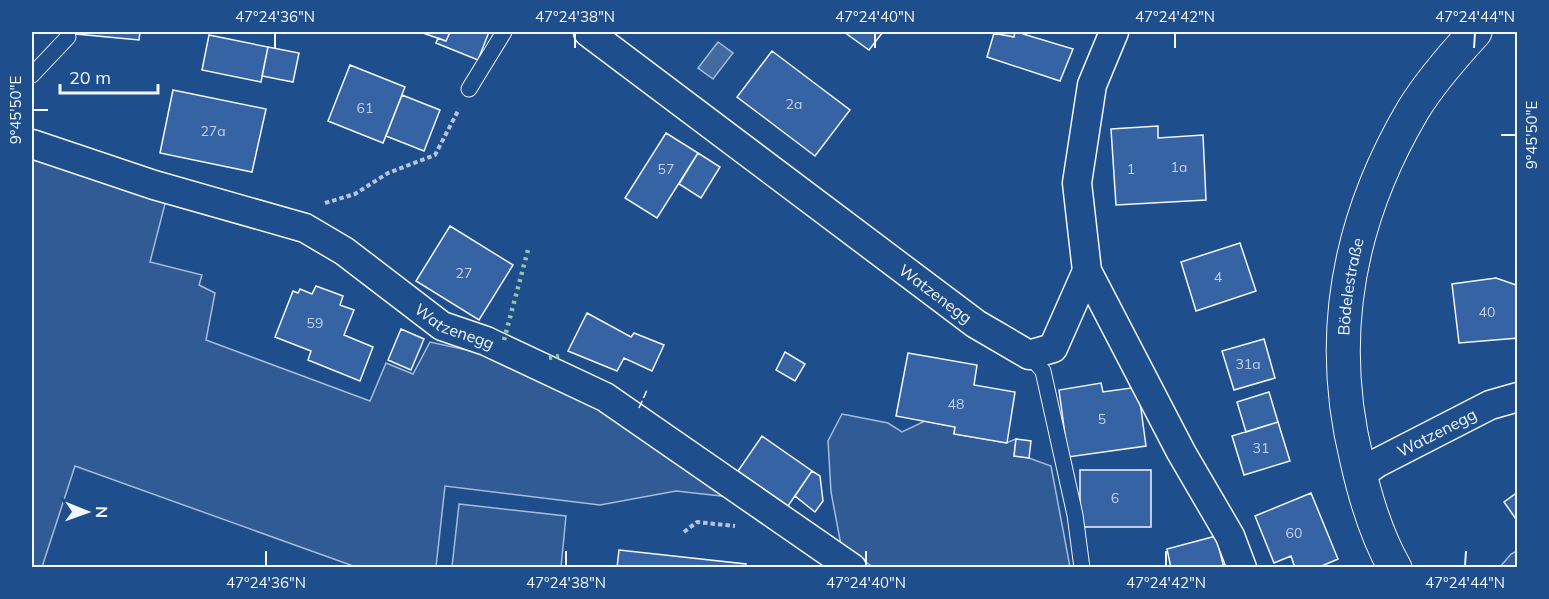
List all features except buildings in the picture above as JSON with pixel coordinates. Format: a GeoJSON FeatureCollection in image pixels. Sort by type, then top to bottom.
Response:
{"type":"FeatureCollection","features":[{"type":"Feature","properties":{"kind":"main road","name":"Bödelestraße"},"geometry":{"type":"LineString","coordinates":[[1395,567],[1365,495],[1348,425],[1343,357],[1345,294],[1360,227],[1383,167],[1414,108],[1453,56],[1475,32]]}},
{"type":"Feature","properties":{"kind":"street","name":"Watzenegg"},"geometry":{"type":"LineString","coordinates":[[588,32],[976,324],[1029,355]]}},
{"type":"Feature","properties":{"kind":"street"},"geometry":{"type":"LineString","coordinates":[[1114,32],[1092,85],[1077,183],[1087,271],[1181,452],[1230,536],[1242,567]]}},
{"type":"Feature","properties":{"kind":"street","name":"Watzenegg"},"geometry":{"type":"LineString","coordinates":[[32,144],[154,185],[305,228],[344,251],[442,326],[486,341],[605,397],[852,567]]}},
{"type":"Feature","properties":{"kind":"street"},"geometry":{"type":"LineString","coordinates":[[1029,355],[1053,348],[1087,271]]}},
{"type":"Feature","properties":{"kind":"street","name":"Watzenegg"},"geometry":{"type":"LineString","coordinates":[[1360,475],[1377,463],[1490,405],[1518,397]]}},
{"type":"Feature","properties":{"kind":"lane"},"geometry":{"type":"LineString","coordinates":[[469,89],[504,32]]}},
{"type":"Feature","properties":{"kind":"lane"},"geometry":{"type":"LineString","coordinates":[[32,75],[68,37]]}},
{"type":"Feature","properties":{"kind":"lane","name":"Watzenegg"},"geometry":{"type":"LineString","coordinates":[[1029,355],[1043,371],[1075,515],[1082,567]]}},
{"type":"Feature","properties":{"kind":"path"},"geometry":{"type":"LineString","coordinates":[[318,206],[355,194],[388,173],[435,155],[469,89]]}},
{"type":"Feature","properties":{"kind":"path"},"geometry":{"type":"LineString","coordinates":[[684,532],[697,522],[744,527]]}},
{"type":"Feature","properties":{"kind":"shaded area"},"geometry":{"type":"Polygon","coordinates":[[[718,42],[733,53],[713,79],[698,68],[718,42]]]}},
{"type":"Feature","properties":{"kind":"shaded area"},"geometry":{"type":"Polygon","coordinates":[[[32,153],[166,200],[150,262],[202,275],[199,285],[215,293],[206,340],[370,401],[386,363],[413,374],[430,342],[476,352],[597,406],[730,497],[676,491],[600,505],[445,486],[436,567],[356,567],[75,466],[42,567],[32,568],[32,153]]]}},
{"type":"Feature","properties":{"kind":"shaded area"},"geometry":{"type":"Polygon","coordinates":[[[842,414],[888,423],[902,432],[925,421],[955,427],[954,434],[1006,443],[1016,439],[1014,456],[1029,458],[1051,466],[1070,567],[873,567],[841,545],[831,492],[828,441],[842,414]]]}},
{"type":"Feature","properties":{"kind":"shaded area"},"geometry":{"type":"Polygon","coordinates":[[[459,504],[566,516],[561,567],[452,567],[459,504]]]}},
{"type":"Feature","properties":{"kind":"shaded area"},"geometry":{"type":"Polygon","coordinates":[[[1517,551],[1517,567],[1500,567],[1511,554],[1517,551]]]}},
{"type":"Feature","properties":{"kind":"hedge"},"geometry":{"type":"LineString","coordinates":[[504,340],[528,250]]}},
{"type":"Feature","properties":{"kind":"hedge"},"geometry":{"type":"LineString","coordinates":[[549,358],[559,356]]}},
{"type":"Feature","properties":{"kind":"fence"},"geometry":{"type":"LineString","coordinates":[[639,408],[647,390]]}}]}
